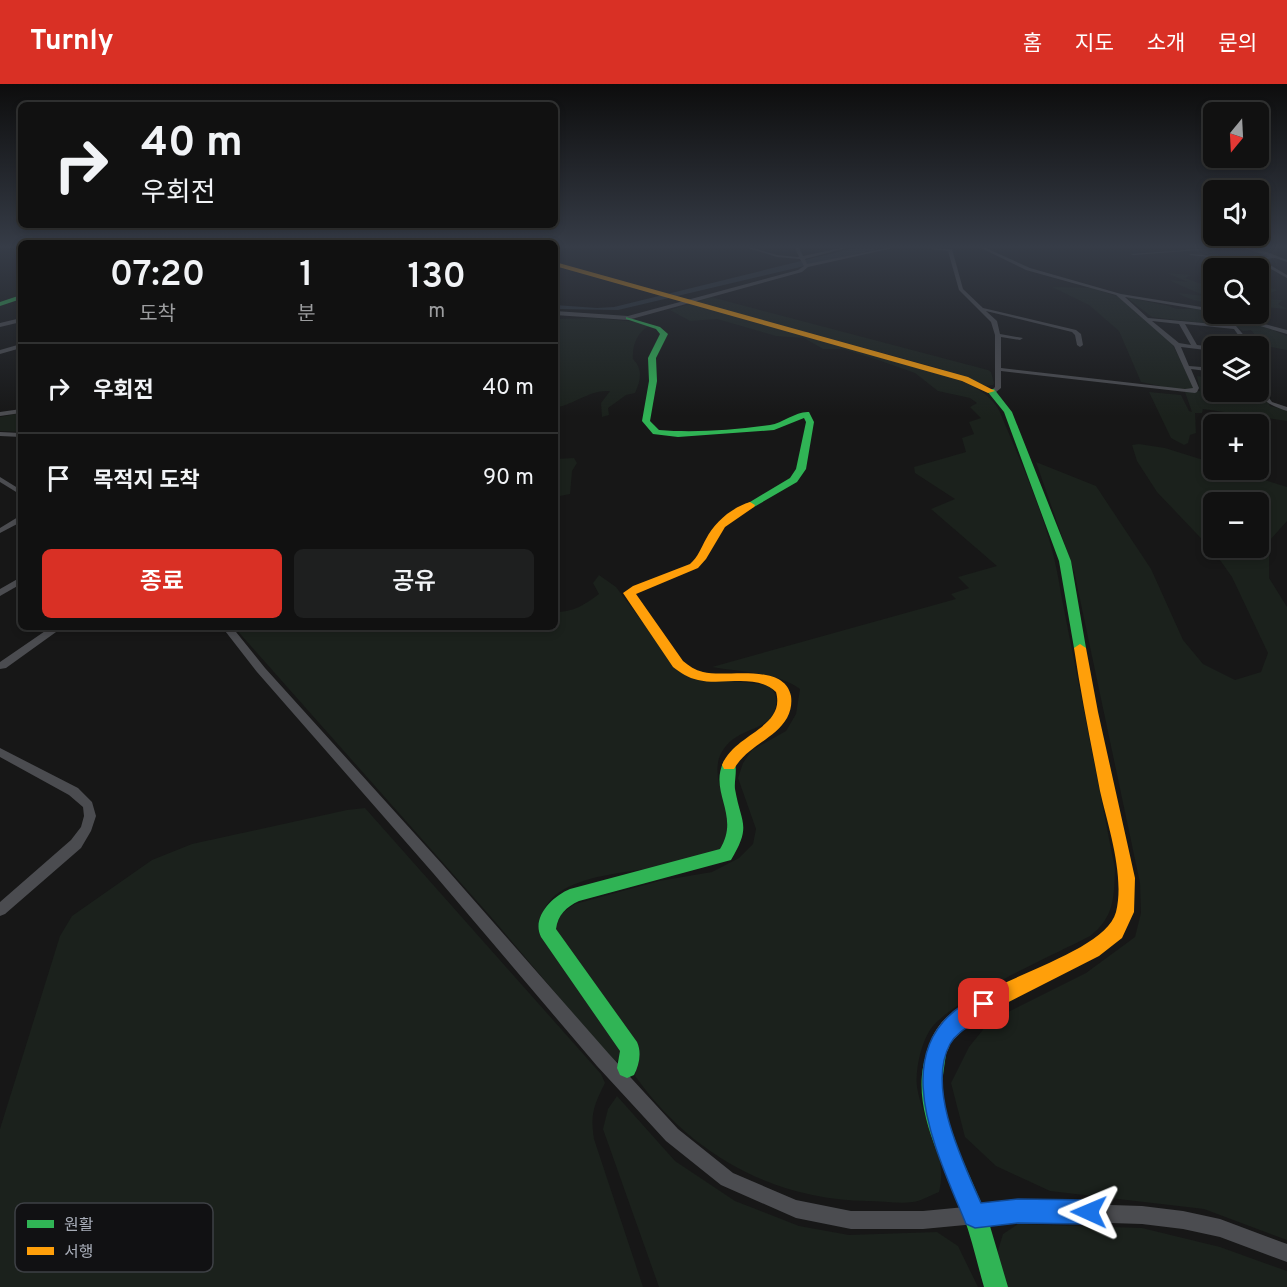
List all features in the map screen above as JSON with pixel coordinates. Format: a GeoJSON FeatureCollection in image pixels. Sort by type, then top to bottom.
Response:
{"type":"FeatureCollection","features":[{"type":"Feature","properties":{"kind":"street"},"geometry":{"type":"LineString","coordinates":[[613,317],[654,304]]}},
{"type":"Feature","properties":{"kind":"street"},"geometry":{"type":"LineString","coordinates":[[628,318],[660,304]]}},
{"type":"Feature","properties":{"kind":"street"},"geometry":{"type":"LineString","coordinates":[[701,304],[936,370],[965,379],[993,392],[1008,412],[1065,561],[1091,712],[1126,878],[1125,912],[1116,932],[1093,950],[984,1004],[960,1019],[944,1035],[934,1056],[932,1076],[935,1106],[946,1148],[975,1216],[996,1287]]}},
{"type":"Feature","properties":{"kind":"street"},"geometry":{"type":"LineString","coordinates":[[976,304],[994,321],[998,336],[998,388],[993,392]]}},
{"type":"Feature","properties":{"kind":"street"},"geometry":{"type":"LineString","coordinates":[[998,369],[1195,391],[1177,345],[1130,304]]}},
{"type":"Feature","properties":{"kind":"street"},"geometry":{"type":"LineString","coordinates":[[1175,304],[1203,309]]}},
{"type":"Feature","properties":{"kind":"street"},"geometry":{"type":"LineString","coordinates":[[982,309],[1076,332],[1080,345]]}},
{"type":"Feature","properties":{"kind":"street"},"geometry":{"type":"LineString","coordinates":[[558,315],[628,318],[658,328],[664,334],[652,358],[653,381],[646,421],[656,432],[678,434],[774,427],[806,414],[810,422],[801,469],[794,480],[728,517],[714,532],[702,559],[693,567],[641,585],[629,592],[678,664],[688,674],[698,677],[731,676],[759,679],[779,685],[784,690],[785,701],[778,723],[742,747],[732,759],[728,769],[728,794],[740,830],[735,845],[725,855],[576,894],[554,905],[548,918],[547,931],[630,1049],[627,1068]]}},
{"type":"Feature","properties":{"kind":"street"},"geometry":{"type":"LineString","coordinates":[[1148,319],[1236,328],[1242,336]]}},
{"type":"Feature","properties":{"kind":"street"},"geometry":{"type":"LineString","coordinates":[[0,325],[18,321]]}},
{"type":"Feature","properties":{"kind":"street"},"geometry":{"type":"LineString","coordinates":[[1181,322],[1195,347]]}},
{"type":"Feature","properties":{"kind":"street"},"geometry":{"type":"LineString","coordinates":[[1259,324],[1287,332]]}},
{"type":"Feature","properties":{"kind":"street"},"geometry":{"type":"LineString","coordinates":[[1054,325],[1082,326]]}},
{"type":"Feature","properties":{"kind":"street"},"geometry":{"type":"LineString","coordinates":[[998,336],[1020,338]]}},
{"type":"Feature","properties":{"kind":"street"},"geometry":{"type":"LineString","coordinates":[[1177,345],[1203,348]]}},
{"type":"Feature","properties":{"kind":"street"},"geometry":{"type":"LineString","coordinates":[[0,352],[18,347]]}},
{"type":"Feature","properties":{"kind":"street"},"geometry":{"type":"LineString","coordinates":[[1186,367],[1203,369]]}},
{"type":"Feature","properties":{"kind":"street"},"geometry":{"type":"LineString","coordinates":[[1269,402],[1287,409]]}},
{"type":"Feature","properties":{"kind":"street"},"geometry":{"type":"LineString","coordinates":[[0,413],[18,411]]}},
{"type":"Feature","properties":{"kind":"street"},"geometry":{"type":"LineString","coordinates":[[0,434],[18,435]]}},
{"type":"Feature","properties":{"kind":"street"},"geometry":{"type":"LineString","coordinates":[[0,479],[18,492]]}},
{"type":"Feature","properties":{"kind":"street"},"geometry":{"type":"LineString","coordinates":[[0,531],[18,521]]}},
{"type":"Feature","properties":{"kind":"street"},"geometry":{"type":"LineString","coordinates":[[0,593],[18,582]]}},
{"type":"Feature","properties":{"kind":"street"},"geometry":{"type":"LineString","coordinates":[[2,666],[54,630]]}},
{"type":"Feature","properties":{"kind":"street"},"geometry":{"type":"LineString","coordinates":[[229,630],[261,670],[438,869],[603,1060],[672,1135],[727,1179],[796,1209],[851,1220],[923,1220],[1018,1211],[1152,1216],[1220,1228],[1287,1253]]}},
{"type":"Feature","properties":{"kind":"street"},"geometry":{"type":"LineString","coordinates":[[0,752],[72,791],[82,798],[90,813],[87,827],[76,844],[0,910]]}},
{"type":"Feature","properties":{"kind":"shaded area"},"geometry":{"type":"Polygon","coordinates":[[[643,304],[618,310],[558,309],[558,305],[614,307],[643,304]]]}},
{"type":"Feature","properties":{"kind":"shaded area"},"geometry":{"type":"Polygon","coordinates":[[[690,304],[954,378],[980,390],[999,410],[1036,500],[1051,546],[1115,869],[1113,898],[1104,922],[1090,936],[979,993],[957,1006],[930,1030],[919,1057],[917,1087],[938,1152],[941,1178],[939,1192],[916,1201],[896,1203],[832,1198],[798,1192],[736,1167],[708,1149],[681,1128],[657,1104],[635,1076],[638,1056],[555,928],[562,913],[575,904],[659,881],[712,872],[739,858],[753,844],[756,829],[738,778],[743,763],[752,750],[786,731],[796,714],[800,689],[791,683],[758,673],[712,667],[956,599],[951,594],[969,588],[958,577],[997,566],[931,509],[955,499],[915,473],[914,467],[966,452],[962,438],[974,434],[969,422],[981,418],[970,407],[977,403],[970,398],[938,391],[915,373],[843,349],[823,349],[804,338],[776,336],[717,319],[690,321],[670,310],[690,304]]]}},
{"type":"Feature","properties":{"kind":"shaded area"},"geometry":{"type":"Polygon","coordinates":[[[704,304],[738,304],[988,370],[991,372],[994,383],[986,386],[938,368],[704,304]]]}},
{"type":"Feature","properties":{"kind":"shaded area"},"geometry":{"type":"Polygon","coordinates":[[[1087,304],[1127,304],[1171,341],[1194,388],[1192,390],[1174,389],[1141,382],[1119,331],[1087,304]]]}},
{"type":"Feature","properties":{"kind":"shaded area"},"geometry":{"type":"Polygon","coordinates":[[[1135,304],[1160,304],[1203,310],[1203,323],[1152,317],[1135,304]]]}},
{"type":"Feature","properties":{"kind":"shaded area"},"geometry":{"type":"Polygon","coordinates":[[[1269,304],[1278,304],[1287,309],[1269,307],[1269,304]]]}},
{"type":"Feature","properties":{"kind":"shaded area"},"geometry":{"type":"Polygon","coordinates":[[[594,318],[639,322],[649,326],[638,336],[633,349],[633,359],[640,375],[635,393],[626,395],[608,408],[609,415],[602,417],[601,403],[610,391],[595,393],[558,407],[558,319],[594,318]]]}},
{"type":"Feature","properties":{"kind":"shaded area"},"geometry":{"type":"Polygon","coordinates":[[[1212,324],[1256,324],[1287,336],[1287,350],[1269,346],[1269,336],[1256,336],[1251,330],[1243,331],[1237,327],[1212,324]]]}},
{"type":"Feature","properties":{"kind":"shaded area"},"geometry":{"type":"Polygon","coordinates":[[[1197,376],[1203,377],[1203,402],[1268,402],[1270,406],[1287,410],[1287,421],[1269,418],[1269,414],[1238,414],[1203,409],[1202,413],[1195,413],[1196,433],[1190,435],[1188,443],[1184,445],[1171,438],[1149,392],[1181,395],[1189,411],[1192,412],[1185,392],[1200,391],[1197,376]]]}},
{"type":"Feature","properties":{"kind":"shaded area"},"geometry":{"type":"Polygon","coordinates":[[[18,414],[18,432],[0,431],[0,417],[18,414]]]}},
{"type":"Feature","properties":{"kind":"shaded area"},"geometry":{"type":"Polygon","coordinates":[[[1132,445],[1165,448],[1203,460],[1203,480],[1265,480],[1287,487],[1287,521],[1269,541],[1269,492],[1203,492],[1203,540],[1157,492],[1137,461],[1132,445]]]}},
{"type":"Feature","properties":{"kind":"shaded area"},"geometry":{"type":"Polygon","coordinates":[[[574,458],[577,463],[572,471],[570,494],[558,496],[558,459],[574,458]]]}},
{"type":"Feature","properties":{"kind":"shaded area"},"geometry":{"type":"Polygon","coordinates":[[[1036,462],[1096,486],[1151,569],[1183,640],[1203,664],[1235,680],[1261,672],[1268,653],[1232,577],[1219,558],[1269,558],[1269,578],[1287,607],[1287,1240],[1204,1209],[1050,1191],[996,1166],[965,1137],[951,1083],[969,1047],[990,1021],[1086,973],[1135,937],[1141,913],[1140,883],[1074,571],[1036,462]]]}},
{"type":"Feature","properties":{"kind":"shaded area"},"geometry":{"type":"Polygon","coordinates":[[[599,575],[616,587],[677,668],[687,676],[769,685],[775,694],[776,702],[774,713],[765,723],[732,740],[721,754],[717,768],[730,828],[727,840],[717,851],[699,859],[598,877],[575,884],[556,895],[544,910],[621,1045],[620,1057],[615,1063],[491,917],[237,630],[558,630],[558,612],[578,607],[599,594],[593,583],[599,575]]]}},
{"type":"Feature","properties":{"kind":"shaded area"},"geometry":{"type":"Polygon","coordinates":[[[365,808],[601,1074],[605,1083],[594,1110],[592,1123],[594,1139],[643,1287],[0,1287],[0,1129],[60,936],[72,916],[152,860],[192,844],[365,808]]]}},
{"type":"Feature","properties":{"kind":"shaded area"},"geometry":{"type":"Polygon","coordinates":[[[617,1096],[675,1161],[735,1201],[799,1226],[849,1235],[937,1232],[958,1246],[978,1287],[659,1287],[603,1129],[608,1109],[617,1096]]]}},
{"type":"Feature","properties":{"kind":"shaded area"},"geometry":{"type":"Polygon","coordinates":[[[1018,1224],[1142,1228],[1220,1247],[1287,1271],[1287,1287],[1004,1287],[996,1257],[1003,1234],[1018,1224]]]}},
{"type":"Feature","properties":{"kind":"traffic: fast"},"geometry":{"type":"LineString","coordinates":[[628,318],[658,328],[664,334],[652,358],[653,381],[646,421],[656,432],[678,434],[774,427],[806,414],[810,422],[801,469],[794,480],[750,505]]}},
{"type":"Feature","properties":{"kind":"traffic: fast"},"geometry":{"type":"LineString","coordinates":[[991,391],[1008,412],[1065,561],[1080,648]]}},
{"type":"Feature","properties":{"kind":"traffic: fast"},"geometry":{"type":"LineString","coordinates":[[627,1068],[630,1049],[547,931],[552,912],[564,900],[576,894],[725,855],[733,842],[736,830],[736,820],[728,789],[729,765]]}},
{"type":"Feature","properties":{"kind":"traffic: fast"},"geometry":{"type":"LineString","coordinates":[[936,1054],[932,1075],[937,1117],[975,1216],[996,1287]]}},
{"type":"Feature","properties":{"kind":"traffic: slow"},"geometry":{"type":"LineString","coordinates":[[698,304],[965,379],[991,391]]}},
{"type":"Feature","properties":{"kind":"traffic: slow"},"geometry":{"type":"LineString","coordinates":[[729,765],[745,744],[769,729],[781,716],[784,707],[781,689],[773,682],[758,678],[710,678],[688,672],[678,664],[629,593],[694,566],[701,559],[721,525],[750,505]]}},
{"type":"Feature","properties":{"kind":"traffic: slow"},"geometry":{"type":"LineString","coordinates":[[936,1054],[944,1035],[960,1019],[984,1004],[1093,950],[1116,932],[1125,912],[1127,878],[1091,712],[1080,648]]}},
{"type":"Feature","properties":{"kind":"route"},"geometry":{"type":"LineString","coordinates":[[984,1004],[960,1019],[944,1035],[934,1056],[932,1076],[935,1106],[946,1148],[975,1216],[1018,1211],[1089,1212]]}}]}
